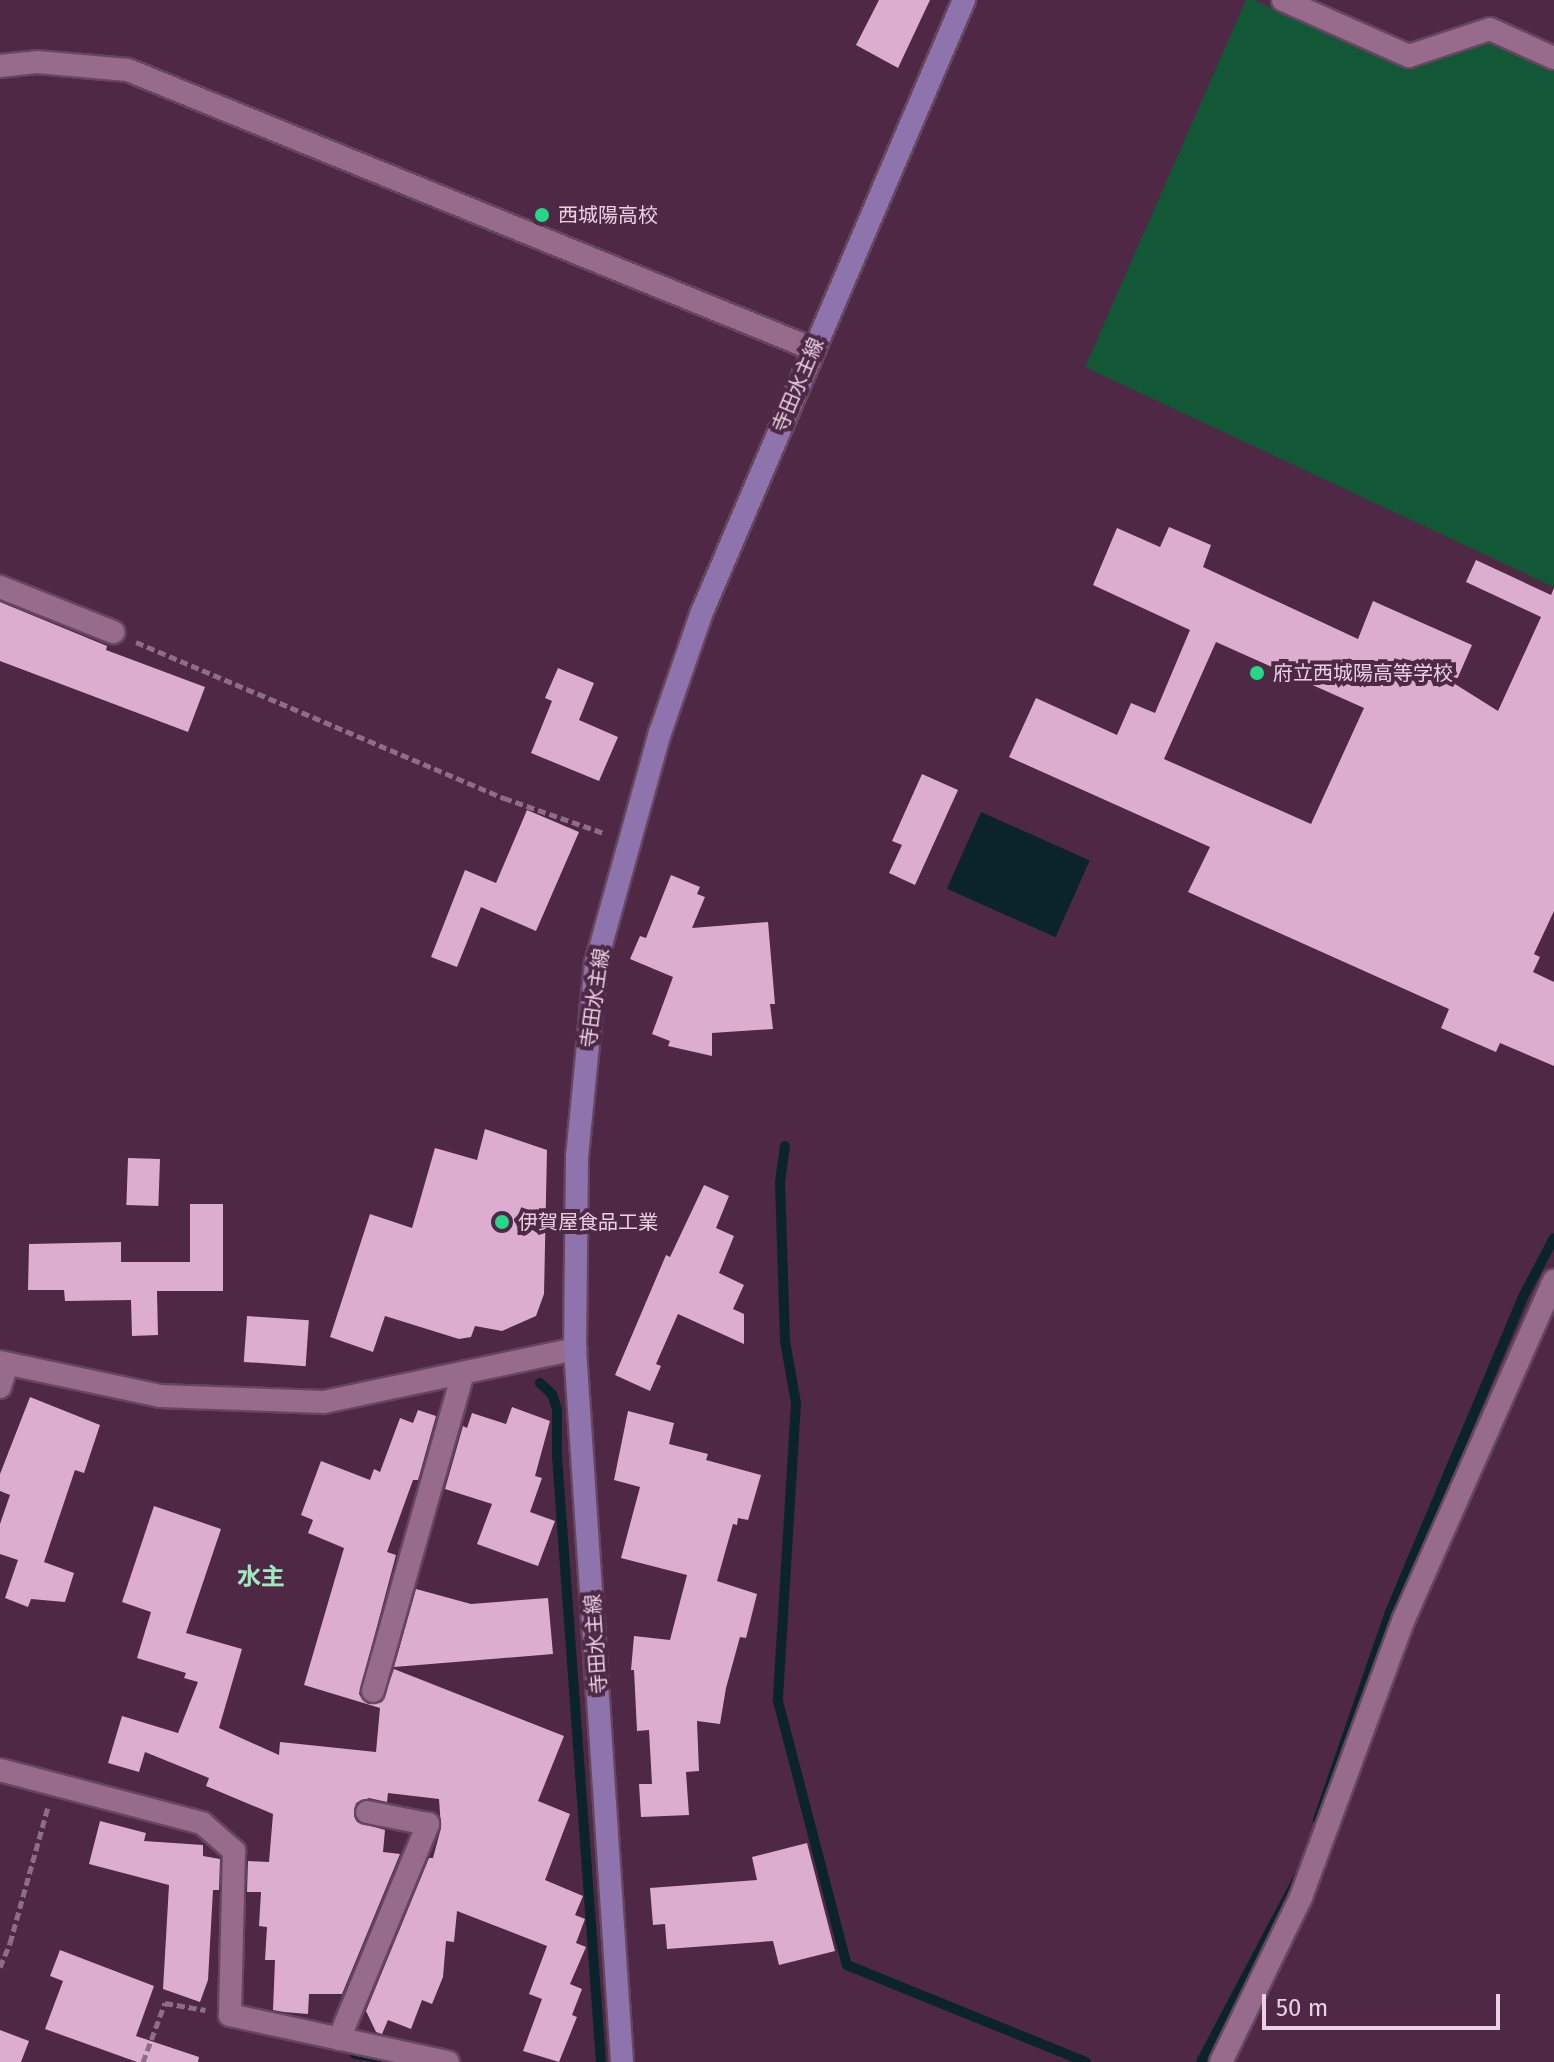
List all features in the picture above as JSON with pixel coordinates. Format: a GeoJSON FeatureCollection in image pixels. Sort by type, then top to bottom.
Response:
{"type":"FeatureCollection","features":[{"type":"Feature","properties":{"kind":"main road","name":"寺田水主線"},"geometry":{"type":"LineString","coordinates":[[622,2062],[575,1349],[577,1157],[596,963],[660,733],[702,612],[964,0]]}},
{"type":"Feature","properties":{"kind":"street"},"geometry":{"type":"LineString","coordinates":[[1283,0],[1409,56],[1490,29],[1554,58]]}},
{"type":"Feature","properties":{"kind":"street"},"geometry":{"type":"LineString","coordinates":[[0,66],[37,62],[128,70],[813,349]]}},
{"type":"Feature","properties":{"kind":"street"},"geometry":{"type":"LineString","coordinates":[[0,587],[113,632]]}},
{"type":"Feature","properties":{"kind":"street"},"geometry":{"type":"LineString","coordinates":[[1221,2062],[1301,1897],[1404,1619],[1554,1281]]}},
{"type":"Feature","properties":{"kind":"street"},"geometry":{"type":"LineString","coordinates":[[0,1387],[4,1363],[160,1396],[324,1402],[575,1349]]}},
{"type":"Feature","properties":{"kind":"street"},"geometry":{"type":"LineString","coordinates":[[373,1691],[463,1374]]}},
{"type":"Feature","properties":{"kind":"street"},"geometry":{"type":"LineString","coordinates":[[0,1770],[202,1823],[234,1851],[230,2015],[438,2061]]}},
{"type":"Feature","properties":{"kind":"street"},"geometry":{"type":"LineString","coordinates":[[339,2039],[428,1824],[367,1812]]}},
{"type":"Feature","properties":{"kind":"path"},"geometry":{"type":"LineString","coordinates":[[113,632],[504,798],[607,834]]}},
{"type":"Feature","properties":{"kind":"path"},"geometry":{"type":"LineString","coordinates":[[0,1967],[10,1943],[55,1783]]}},
{"type":"Feature","properties":{"kind":"path"},"geometry":{"type":"LineString","coordinates":[[143,2062],[165,2003],[230,2015]]}},
{"type":"Feature","properties":{"kind":"green space"},"geometry":{"type":"Polygon","coordinates":[[[1246,0],[1254,0],[1404,68],[1489,38],[1554,67],[1554,587],[1085,367],[1246,0]]]}},
{"type":"Feature","properties":{"kind":"water"},"geometry":{"type":"Polygon","coordinates":[[[981,812],[1090,860],[1056,937],[947,889],[981,812]]]}},
{"type":"Feature","properties":{"kind":"building"},"geometry":{"type":"Polygon","coordinates":[[[879,0],[930,0],[898,68],[856,45],[879,0]]]}},
{"type":"Feature","properties":{"kind":"building"},"geometry":{"type":"Polygon","coordinates":[[[1169,527],[1211,545],[1203,567],[1358,639],[1373,601],[1472,645],[1455,684],[1498,711],[1541,617],[1466,582],[1476,560],[1551,595],[1554,588],[1554,911],[1534,954],[1540,957],[1533,972],[1554,982],[1554,1066],[1500,1043],[1496,1052],[1441,1028],[1449,1009],[1188,892],[1210,847],[1009,757],[1036,698],[1117,735],[1131,703],[1155,713],[1190,630],[1093,585],[1117,528],[1160,547],[1169,527]],[[1216,642],[1164,759],[1311,824],[1364,708],[1216,642]]]}},
{"type":"Feature","properties":{"kind":"building"},"geometry":{"type":"Polygon","coordinates":[[[0,602],[107,646],[106,650],[205,687],[188,732],[0,661],[0,602]]]}},
{"type":"Feature","properties":{"kind":"building"},"geometry":{"type":"Polygon","coordinates":[[[558,668],[594,683],[579,720],[618,737],[599,781],[531,753],[552,701],[545,698],[558,668]]]}},
{"type":"Feature","properties":{"kind":"building"},"geometry":{"type":"Polygon","coordinates":[[[922,774],[958,790],[915,885],[889,873],[902,845],[892,841],[922,774]]]}},
{"type":"Feature","properties":{"kind":"building"},"geometry":{"type":"Polygon","coordinates":[[[527,810],[579,832],[536,931],[481,907],[457,967],[431,957],[465,870],[496,883],[527,810]]]}},
{"type":"Feature","properties":{"kind":"building"},"geometry":{"type":"Polygon","coordinates":[[[671,875],[700,887],[697,894],[705,897],[692,928],[768,922],[775,1004],[770,1004],[773,1029],[712,1033],[712,1056],[668,1046],[670,1041],[652,1034],[673,977],[630,959],[640,936],[646,938],[671,875]]]}},
{"type":"Feature","properties":{"kind":"building"},"geometry":{"type":"Polygon","coordinates":[[[485,1129],[547,1150],[544,1294],[536,1316],[502,1331],[475,1326],[471,1337],[459,1339],[385,1316],[373,1352],[330,1337],[370,1214],[412,1228],[435,1148],[477,1160],[485,1129]]]}},
{"type":"Feature","properties":{"kind":"building"},"geometry":{"type":"Polygon","coordinates":[[[128,1158],[160,1159],[158,1206],[126,1205],[128,1158]]]}},
{"type":"Feature","properties":{"kind":"building"},"geometry":{"type":"Polygon","coordinates":[[[704,1185],[729,1196],[716,1228],[734,1236],[719,1273],[744,1285],[733,1309],[744,1314],[744,1344],[678,1314],[656,1364],[661,1366],[650,1391],[615,1375],[666,1255],[670,1257],[704,1185]]]}},
{"type":"Feature","properties":{"kind":"building"},"geometry":{"type":"Polygon","coordinates":[[[190,1204],[223,1204],[223,1291],[157,1291],[158,1335],[132,1336],[131,1300],[65,1301],[64,1290],[28,1290],[29,1244],[121,1242],[121,1262],[190,1262],[190,1204]]]}},
{"type":"Feature","properties":{"kind":"building"},"geometry":{"type":"Polygon","coordinates":[[[247,1316],[309,1320],[306,1366],[244,1362],[247,1316]]]}},
{"type":"Feature","properties":{"kind":"building"},"geometry":{"type":"Polygon","coordinates":[[[30,1397],[100,1425],[84,1473],[75,1470],[44,1562],[74,1573],[65,1602],[31,1599],[28,1607],[5,1598],[18,1560],[0,1554],[0,1524],[10,1495],[0,1491],[0,1474],[30,1397]]]}},
{"type":"Feature","properties":{"kind":"building"},"geometry":{"type":"Polygon","coordinates":[[[512,1407],[550,1421],[535,1476],[542,1478],[530,1512],[555,1521],[538,1566],[477,1544],[492,1504],[445,1489],[463,1426],[467,1428],[472,1413],[506,1424],[512,1407]]]}},
{"type":"Feature","properties":{"kind":"building"},"geometry":{"type":"Polygon","coordinates":[[[418,1410],[436,1416],[418,1480],[413,1480],[387,1552],[396,1555],[359,1694],[368,1704],[382,1702],[394,1669],[564,1736],[538,1801],[570,1814],[545,1880],[583,1896],[575,1915],[585,1919],[576,1943],[586,1947],[570,1984],[582,1989],[572,2015],[577,2017],[559,2062],[523,2051],[542,1999],[529,1994],[547,1946],[457,1911],[454,1942],[446,1941],[443,1977],[432,2004],[422,2000],[411,2029],[388,2020],[382,2034],[376,2032],[366,2011],[429,1858],[433,1858],[441,1828],[439,1799],[388,1793],[387,1802],[369,1798],[356,1803],[354,1816],[357,1822],[385,1830],[383,1852],[400,1854],[342,1994],[309,1994],[308,2014],[284,2012],[273,2010],[275,1960],[265,1960],[267,1927],[259,1926],[261,1892],[247,1892],[248,1861],[269,1862],[273,1814],[206,1786],[209,1778],[145,1752],[139,1772],[108,1763],[122,1716],[178,1733],[198,1682],[184,1678],[186,1673],[137,1658],[151,1612],[122,1602],[154,1506],[221,1529],[186,1633],[242,1649],[219,1728],[279,1755],[280,1742],[376,1752],[380,1708],[304,1685],[344,1548],[308,1533],[313,1520],[301,1515],[321,1461],[370,1480],[374,1469],[380,1472],[400,1418],[413,1423],[418,1410]]]}},
{"type":"Feature","properties":{"kind":"building"},"geometry":{"type":"Polygon","coordinates":[[[628,1411],[674,1423],[669,1444],[708,1454],[706,1460],[761,1475],[748,1520],[738,1518],[737,1525],[733,1524],[717,1581],[757,1594],[746,1638],[740,1637],[720,1724],[697,1721],[699,1771],[686,1772],[689,1815],[641,1817],[639,1784],[652,1784],[649,1730],[637,1731],[634,1670],[631,1670],[634,1636],[670,1640],[687,1575],[621,1558],[640,1487],[614,1480],[628,1411]]]}},
{"type":"Feature","properties":{"kind":"building"},"geometry":{"type":"Polygon","coordinates":[[[416,1589],[471,1604],[548,1598],[553,1654],[394,1667],[416,1589]]]}},
{"type":"Feature","properties":{"kind":"building"},"geometry":{"type":"Polygon","coordinates":[[[100,1821],[146,1833],[144,1841],[203,1845],[203,1856],[220,1859],[219,1890],[213,1890],[208,1980],[200,2002],[163,1989],[169,1885],[89,1864],[100,1821]]]}},
{"type":"Feature","properties":{"kind":"building"},"geometry":{"type":"Polygon","coordinates":[[[807,1843],[835,1951],[779,1965],[773,1941],[667,1949],[665,1924],[653,1925],[650,1888],[757,1880],[752,1857],[807,1843]]]}},
{"type":"Feature","properties":{"kind":"building"},"geometry":{"type":"Polygon","coordinates":[[[60,1950],[154,1986],[136,2036],[199,2057],[198,2062],[137,2062],[45,2029],[63,1981],[50,1976],[60,1950]]]}},
{"type":"Feature","properties":{"kind":"building"},"geometry":{"type":"Polygon","coordinates":[[[0,2030],[29,2041],[21,2062],[0,2062],[0,2030]]]}},
{"type":"Feature","properties":{"kind":"waterway"},"geometry":{"type":"LineString","coordinates":[[785,1146],[780,1181],[785,1341],[796,1403],[778,1701],[847,1965],[1086,2062]]}},
{"type":"Feature","properties":{"kind":"waterway"},"geometry":{"type":"LineString","coordinates":[[1318,1820],[1390,1612],[1525,1293],[1554,1238]]}},
{"type":"Feature","properties":{"kind":"waterway"},"geometry":{"type":"LineString","coordinates":[[540,1383],[552,1394],[557,1409],[557,1456],[601,2062]]}},
{"type":"Feature","properties":{"kind":"waterway"},"geometry":{"type":"LineString","coordinates":[[1201,2062],[1299,1876]]}},
{"type":"Feature","properties":{"kind":"waterway"},"geometry":{"type":"LineString","coordinates":[[355,2054],[385,2059]]}},
{"type":"Feature","properties":{"kind":"place","name":"西城陽高校"},"geometry":{"type":"Point","coordinates":[542,215]}},
{"type":"Feature","properties":{"kind":"place","name":"府立西城陽高等学校"},"geometry":{"type":"Point","coordinates":[1257,673]}},
{"type":"Feature","properties":{"kind":"place","name":"伊賀屋食品工業"},"geometry":{"type":"Point","coordinates":[502,1222]}},
{"type":"Feature","properties":{"kind":"district","name":"水主"},"geometry":{"type":"Point","coordinates":[261,1578]}}]}
